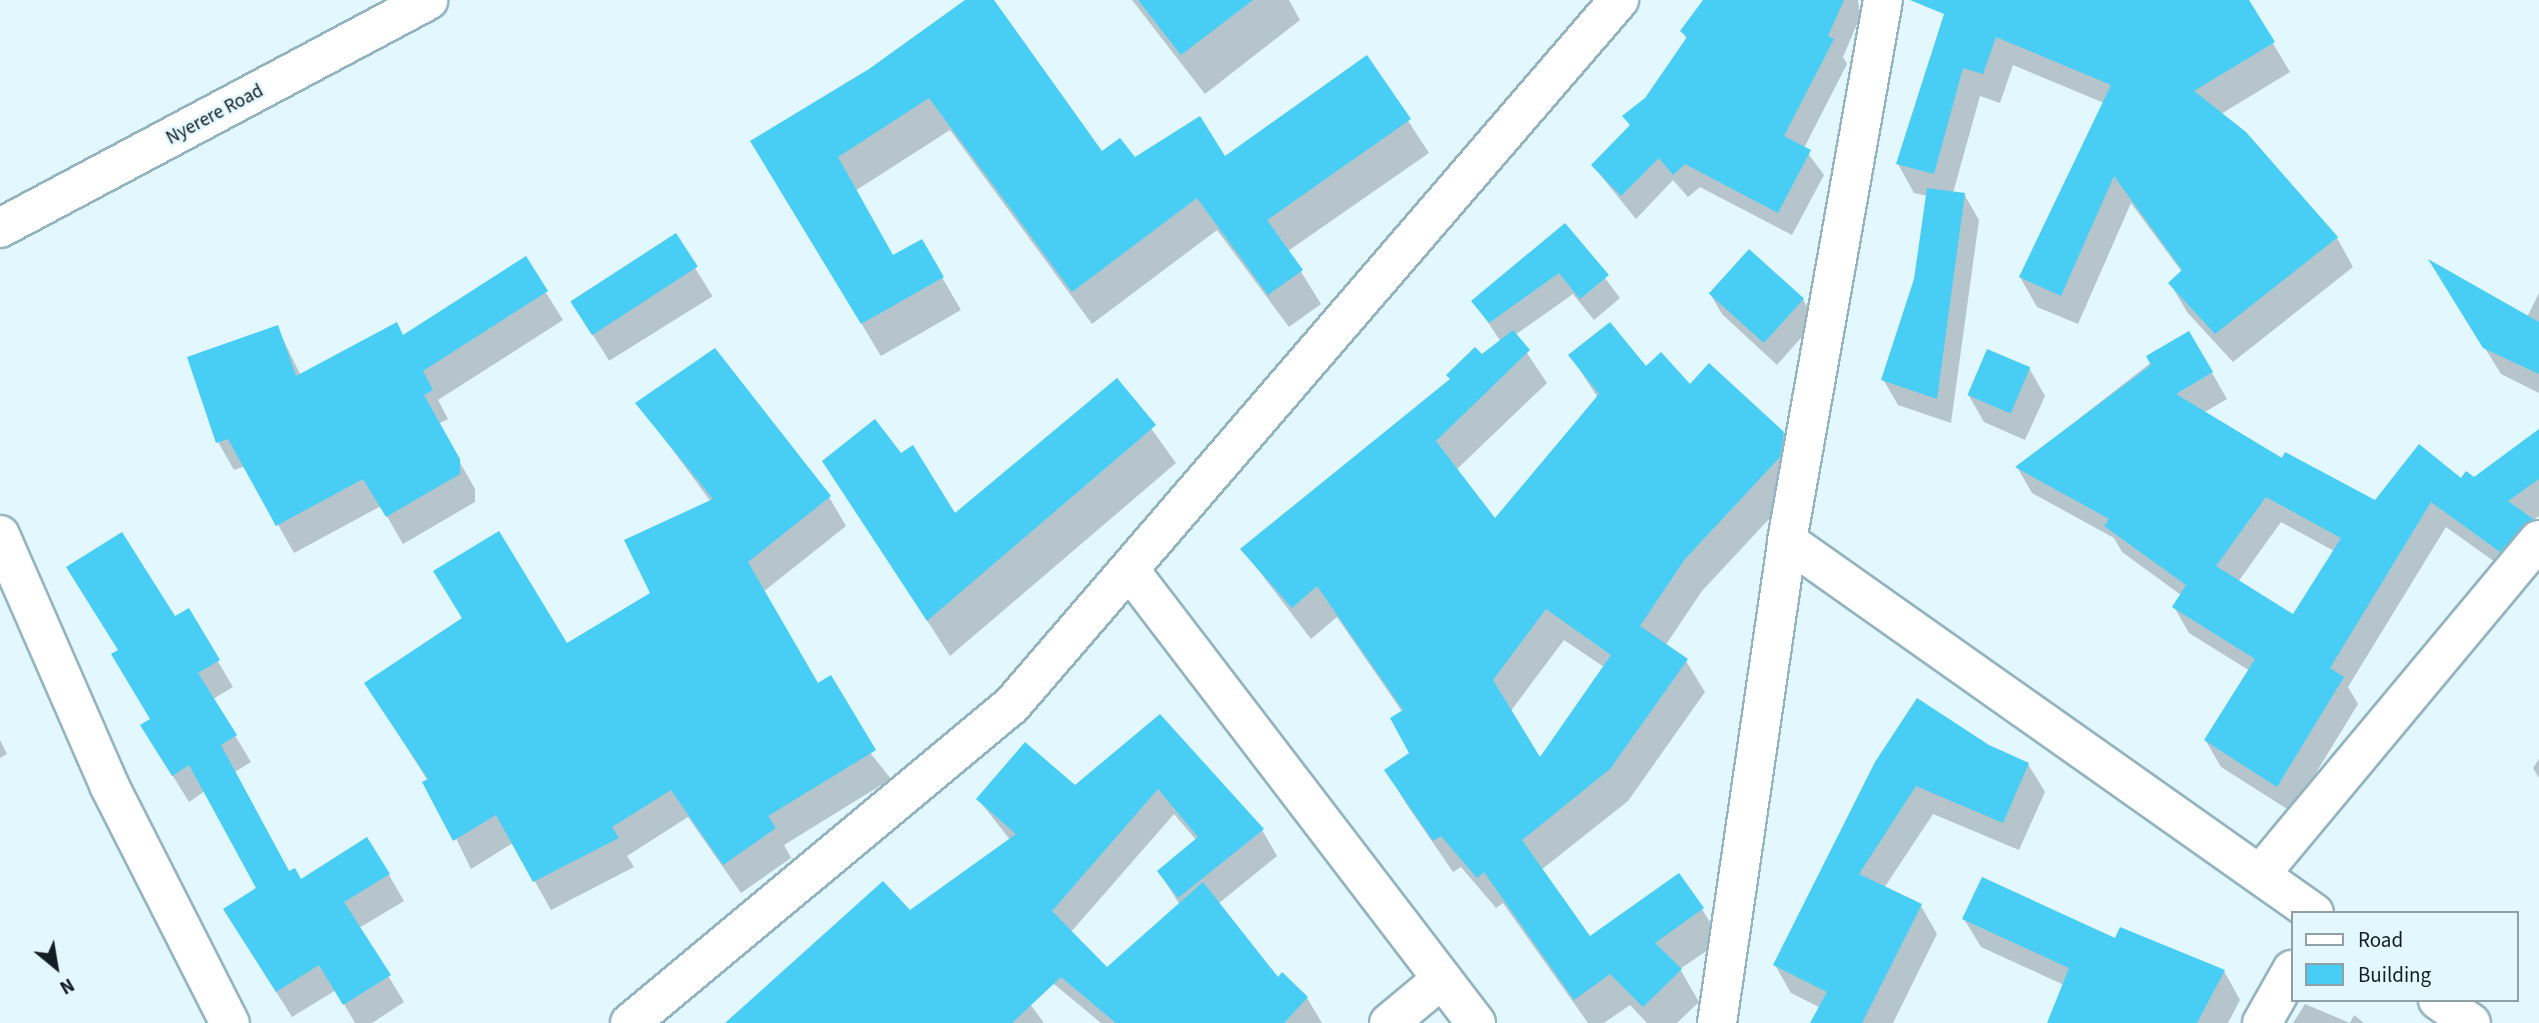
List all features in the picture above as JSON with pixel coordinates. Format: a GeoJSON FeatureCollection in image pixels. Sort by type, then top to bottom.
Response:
{"type":"FeatureCollection","features":[{"type":"Feature","properties":{"kind":"main road","name":"Nyerere Road"},"geometry":{"type":"LineString","coordinates":[[0,228],[428,0]]}},
{"type":"Feature","properties":{"kind":"main road"},"geometry":{"type":"LineString","coordinates":[[631,1023],[1011,706],[1131,572],[1619,0]]}},
{"type":"Feature","properties":{"kind":"main road"},"geometry":{"type":"LineString","coordinates":[[1717,1023],[1787,541],[1883,0]]}},
{"type":"Feature","properties":{"kind":"main road"},"geometry":{"type":"LineString","coordinates":[[0,535],[109,785],[230,1023]]}},
{"type":"Feature","properties":{"kind":"main road"},"geometry":{"type":"LineString","coordinates":[[2262,872],[2539,540]]}},
{"type":"Feature","properties":{"kind":"main road"},"geometry":{"type":"LineString","coordinates":[[1787,541],[2262,872],[2311,911]]}},
{"type":"Feature","properties":{"kind":"main road"},"geometry":{"type":"LineString","coordinates":[[1131,572],[1476,1023]]}},
{"type":"Feature","properties":{"kind":"main road"},"geometry":{"type":"LineString","coordinates":[[2262,1023],[2290,974]]}},
{"type":"Feature","properties":{"kind":"main road"},"geometry":{"type":"LineString","coordinates":[[1389,1023],[1442,979]]}},
{"type":"Feature","properties":{"kind":"main road"},"geometry":{"type":"LineString","coordinates":[[2441,1002],[2471,1023]]}},
{"type":"Feature","properties":{"kind":"building"},"geometry":{"type":"Polygon","coordinates":[[[965,0],[994,0],[1102,151],[1120,138],[1135,157],[1200,116],[1225,156],[1367,55],[1411,119],[1267,220],[1303,270],[1268,295],[1197,198],[1072,292],[929,98],[838,157],[893,255],[922,239],[944,277],[861,324],[750,141],[869,69],[965,0]]]}},
{"type":"Feature","properties":{"kind":"building"},"geometry":{"type":"Polygon","coordinates":[[[1138,0],[1253,0],[1181,55],[1138,0]]]}},
{"type":"Feature","properties":{"kind":"building"},"geometry":{"type":"Polygon","coordinates":[[[1703,0],[1844,0],[1828,36],[1834,39],[1784,136],[1811,150],[1778,213],[1685,164],[1673,175],[1659,158],[1621,196],[1591,165],[1630,125],[1622,116],[1645,98],[1687,37],[1680,31],[1703,0]]]}},
{"type":"Feature","properties":{"kind":"building"},"geometry":{"type":"Polygon","coordinates":[[[1910,0],[2249,0],[2275,42],[2194,91],[2246,132],[2338,237],[2215,334],[2168,283],[2182,270],[2114,176],[2061,296],[2019,277],[2111,85],[1996,37],[1983,74],[1963,68],[1934,174],[1896,164],[1944,14],[1910,0]]]}},
{"type":"Feature","properties":{"kind":"building"},"geometry":{"type":"Polygon","coordinates":[[[1927,188],[1965,193],[1937,399],[1881,380],[1914,279],[1927,188]]]}},
{"type":"Feature","properties":{"kind":"building"},"geometry":{"type":"Polygon","coordinates":[[[1565,223],[1609,275],[1580,299],[1559,273],[1489,323],[1471,301],[1565,223]]]}},
{"type":"Feature","properties":{"kind":"building"},"geometry":{"type":"Polygon","coordinates":[[[676,233],[698,267],[592,335],[570,302],[676,233]]]}},
{"type":"Feature","properties":{"kind":"building"},"geometry":{"type":"Polygon","coordinates":[[[1749,249],[1804,299],[1764,343],[1709,294],[1749,249]]]}},
{"type":"Feature","properties":{"kind":"building"},"geometry":{"type":"Polygon","coordinates":[[[526,256],[548,291],[423,371],[433,390],[424,395],[460,459],[460,474],[386,517],[363,479],[276,526],[228,439],[216,443],[187,357],[278,325],[296,376],[397,322],[403,335],[526,256]]]}},
{"type":"Feature","properties":{"kind":"building"},"geometry":{"type":"Polygon","coordinates":[[[2428,259],[2539,322],[2539,374],[2483,348],[2428,259]]]}},
{"type":"Feature","properties":{"kind":"building"},"geometry":{"type":"Polygon","coordinates":[[[1610,322],[1646,366],[1661,352],[1690,384],[1709,363],[1784,432],[1780,457],[1685,559],[1640,626],[1688,659],[1610,769],[1522,840],[1590,936],[1679,873],[1704,908],[1655,943],[1682,969],[1643,1007],[1610,974],[1574,1000],[1484,872],[1477,878],[1441,836],[1433,841],[1384,770],[1409,753],[1390,718],[1403,710],[1317,586],[1292,608],[1240,549],[1450,379],[1446,375],[1475,347],[1482,354],[1513,330],[1530,350],[1436,441],[1495,518],[1599,394],[1568,355],[1610,322]],[[1546,609],[1493,680],[1540,757],[1611,655],[1546,609]]]}},
{"type":"Feature","properties":{"kind":"building"},"geometry":{"type":"Polygon","coordinates":[[[2189,331],[2213,372],[2176,394],[2282,458],[2285,452],[2375,500],[2419,444],[2461,478],[2466,471],[2474,477],[2539,429],[2539,479],[2508,501],[2533,519],[2500,552],[2431,502],[2330,668],[2344,677],[2277,787],[2204,740],[2255,659],[2172,607],[2186,585],[2104,526],[2109,519],[2015,467],[2151,365],[2146,356],[2189,331]],[[2266,497],[2216,566],[2293,614],[2341,538],[2266,497]]]}},
{"type":"Feature","properties":{"kind":"building"},"geometry":{"type":"Polygon","coordinates":[[[715,348],[831,496],[748,562],[818,683],[831,675],[876,750],[768,816],[776,828],[723,865],[671,790],[612,827],[619,838],[533,882],[496,815],[453,841],[422,782],[428,779],[364,683],[462,618],[433,571],[499,531],[567,643],[650,593],[624,540],[713,499],[635,403],[715,348]]]}},
{"type":"Feature","properties":{"kind":"building"},"geometry":{"type":"Polygon","coordinates":[[[1987,349],[2030,367],[2011,413],[1967,395],[1987,349]]]}},
{"type":"Feature","properties":{"kind":"building"},"geometry":{"type":"Polygon","coordinates":[[[1117,378],[1156,425],[927,621],[822,461],[875,419],[901,453],[913,445],[955,513],[1117,378]]]}},
{"type":"Feature","properties":{"kind":"building"},"geometry":{"type":"Polygon","coordinates":[[[122,532],[175,616],[189,608],[220,660],[198,673],[237,735],[221,745],[289,871],[295,868],[301,879],[367,837],[390,874],[344,902],[391,975],[343,1005],[319,965],[276,992],[223,909],[256,888],[189,765],[172,776],[140,725],[150,719],[111,654],[118,650],[66,567],[122,532]]]}},
{"type":"Feature","properties":{"kind":"building"},"geometry":{"type":"Polygon","coordinates":[[[1917,698],[1989,745],[2029,763],[2003,823],[1916,786],[1859,874],[1922,904],[1862,1023],[1810,1023],[1827,992],[1773,965],[1875,762],[1917,698]]]}},
{"type":"Feature","properties":{"kind":"building"},"geometry":{"type":"Polygon","coordinates":[[[1160,714],[1264,829],[1178,898],[1157,871],[1198,837],[1158,789],[1052,911],[1107,967],[1203,882],[1278,977],[1282,972],[1308,997],[1284,1023],[1116,1023],[1061,977],[1012,1023],[725,1023],[883,881],[910,910],[1016,834],[976,799],[1025,742],[1075,785],[1160,714]]]}},
{"type":"Feature","properties":{"kind":"building"},"geometry":{"type":"Polygon","coordinates":[[[1982,877],[2115,938],[2120,927],[2225,970],[2197,1023],[2047,1023],[2069,968],[1962,919],[1982,877]]]}}]}
